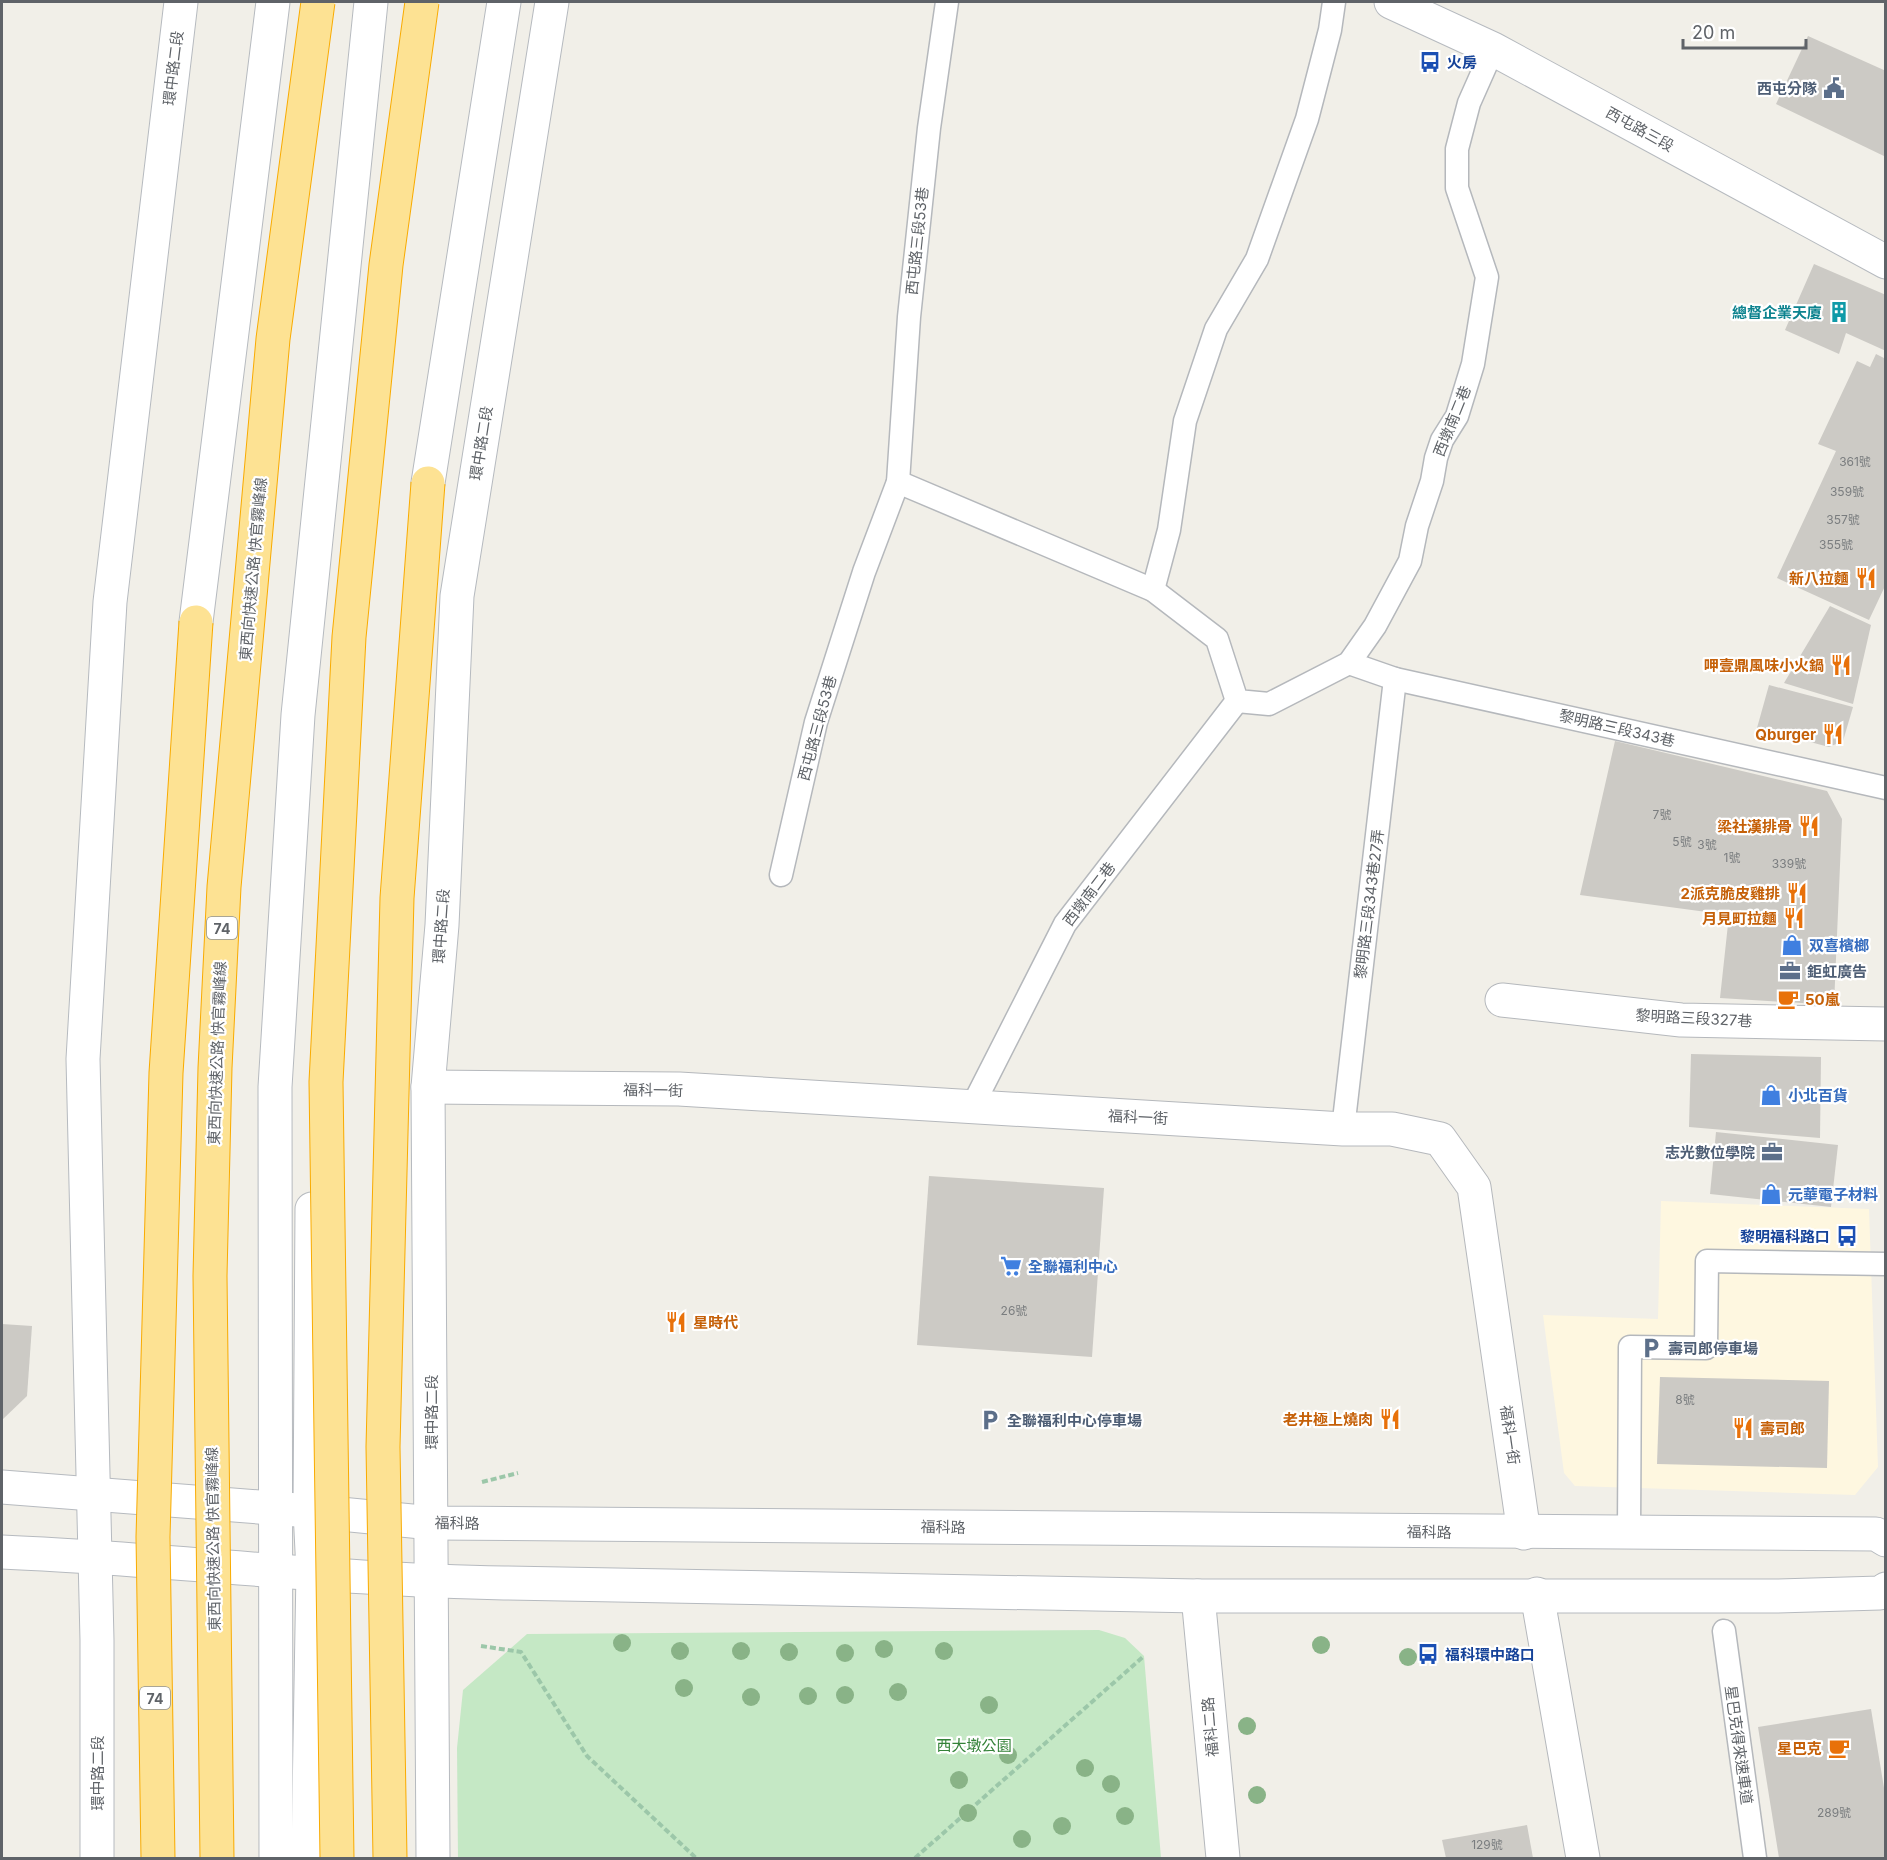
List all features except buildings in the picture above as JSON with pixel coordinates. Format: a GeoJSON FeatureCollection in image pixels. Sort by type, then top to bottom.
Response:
{"type":"FeatureCollection","features":[{"type":"Feature","properties":{"kind":"highway","name":"東西向快速公路 快官霧峰線"},"geometry":{"type":"LineString","coordinates":[[217,1858],[210,1276],[215,1068],[224,887],[273,339],[318,2]]}},
{"type":"Feature","properties":{"kind":"highway"},"geometry":{"type":"LineString","coordinates":[[337,1858],[326,1082],[349,637],[386,265],[422,2]]}},
{"type":"Feature","properties":{"kind":"highway"},"geometry":{"type":"LineString","coordinates":[[390,1858],[383,1447],[393,1040],[397,898],[428,483]]}},
{"type":"Feature","properties":{"kind":"highway","name":"74"},"geometry":{"type":"LineString","coordinates":[[158,1858],[153,1537],[166,1073],[196,622]]}},
{"type":"Feature","properties":{"kind":"street","name":"環中路二段"},"geometry":{"type":"LineString","coordinates":[[98,1858],[95,1557],[83,1059],[110,602],[181,2]]}},
{"type":"Feature","properties":{"kind":"street"},"geometry":{"type":"LineString","coordinates":[[196,622],[273,2]]}},
{"type":"Feature","properties":{"kind":"street"},"geometry":{"type":"LineString","coordinates":[[276,1858],[275,1086],[298,727],[371,2]]}},
{"type":"Feature","properties":{"kind":"street"},"geometry":{"type":"LineString","coordinates":[[308,1858],[313,1572],[310,1511],[313,1098],[335,681],[410,2]]}},
{"type":"Feature","properties":{"kind":"street"},"geometry":{"type":"LineString","coordinates":[[428,483],[504,2]]}},
{"type":"Feature","properties":{"kind":"street","name":"環中路二段"},"geometry":{"type":"LineString","coordinates":[[433,1858],[428,1087],[442,926],[457,596],[552,2]]}},
{"type":"Feature","properties":{"kind":"street","name":"西屯路三段"},"geometry":{"type":"LineString","coordinates":[[1391,2],[1493,49],[1886,262]]}},
{"type":"Feature","properties":{"kind":"street","name":"黎明路三段327巷"},"geometry":{"type":"LineString","coordinates":[[1502,1000],[1681,1020],[1886,1024]]}},
{"type":"Feature","properties":{"kind":"street","name":"福科一街"},"geometry":{"type":"LineString","coordinates":[[428,1087],[679,1089],[1343,1129],[1392,1130],[1440,1139],[1474,1187],[1524,1533]]}},
{"type":"Feature","properties":{"kind":"street","name":"福科路"},"geometry":{"type":"LineString","coordinates":[[2,1487],[92,1492],[432,1523],[1876,1534],[1886,1540]]}},
{"type":"Feature","properties":{"kind":"street"},"geometry":{"type":"LineString","coordinates":[[2,1552],[277,1569],[431,1582],[1198,1596],[1537,1594],[1776,1596],[1880,1593],[1886,1589]]}},
{"type":"Feature","properties":{"kind":"street"},"geometry":{"type":"LineString","coordinates":[[1537,1594],[1583,1858]]}},
{"type":"Feature","properties":{"kind":"street","name":"福科二路"},"geometry":{"type":"LineString","coordinates":[[1198,1596],[1223,1858]]}},
{"type":"Feature","properties":{"kind":"lane","name":"西屯路三段53巷"},"geometry":{"type":"LineString","coordinates":[[781,875],[816,722],[864,572],[898,482],[909,318],[929,128],[947,2]]}},
{"type":"Feature","properties":{"kind":"lane"},"geometry":{"type":"LineString","coordinates":[[1153,590],[1169,530],[1185,422],[1216,329],[1237,298],[1261,248],[1307,119],[1330,30],[1334,2]]}},
{"type":"Feature","properties":{"kind":"lane","name":"西墩南二巷"},"geometry":{"type":"LineString","coordinates":[[972,1107],[1065,924],[1237,701],[1269,704],[1350,663],[1375,626],[1410,561],[1436,458],[1442,440],[1457,417],[1473,364],[1487,277],[1456,188],[1457,149],[1469,103],[1493,49]]}},
{"type":"Feature","properties":{"kind":"lane"},"geometry":{"type":"LineString","coordinates":[[898,482],[1153,590],[1217,639],[1237,701]]}},
{"type":"Feature","properties":{"kind":"lane","name":"黎明路三段343巷"},"geometry":{"type":"LineString","coordinates":[[1350,663],[1395,679],[1886,788]]}},
{"type":"Feature","properties":{"kind":"lane","name":"黎明路三段343巷27弄"},"geometry":{"type":"LineString","coordinates":[[1343,1129],[1395,679]]}},
{"type":"Feature","properties":{"kind":"lane"},"geometry":{"type":"LineString","coordinates":[[1629,1533],[1630,1347],[1706,1348],[1707,1261],[1886,1264]]}},
{"type":"Feature","properties":{"kind":"lane","name":"星巴克得來速車道"},"geometry":{"type":"LineString","coordinates":[[1724,1631],[1755,1858]]}},
{"type":"Feature","properties":{"kind":"path"},"geometry":{"type":"LineString","coordinates":[[482,1482],[518,1473]]}},
{"type":"Feature","properties":{"kind":"path"},"geometry":{"type":"LineString","coordinates":[[481,1647],[521,1652],[587,1756],[696,1858]]}},
{"type":"Feature","properties":{"kind":"path"},"geometry":{"type":"LineString","coordinates":[[915,1858],[1143,1656]]}},
{"type":"Feature","properties":{"kind":"shaded area"},"geometry":{"type":"Polygon","coordinates":[[[1661,1201],[1869,1209],[1878,1467],[1855,1495],[1575,1486],[1564,1473],[1543,1315],[1658,1319],[1661,1201]]]}},
{"type":"Feature","properties":{"kind":"green space","name":"西大墩公園"},"geometry":{"type":"Polygon","coordinates":[[[1099,1630],[1125,1638],[1144,1656],[1161,1858],[458,1858],[457,1748],[463,1690],[527,1634],[1099,1630]]]}},
{"type":"Feature","properties":{"kind":"place","name":"火房"},"geometry":{"type":"Point","coordinates":[1430,62]}},
{"type":"Feature","properties":{"kind":"place","name":"西屯分隊"},"geometry":{"type":"Point","coordinates":[1834,88]}},
{"type":"Feature","properties":{"kind":"place","name":"總督企業天廈"},"geometry":{"type":"Point","coordinates":[1839,312]}},
{"type":"Feature","properties":{"kind":"place","name":"新八拉麵"},"geometry":{"type":"Point","coordinates":[1866,578]}},
{"type":"Feature","properties":{"kind":"place","name":"呷壹鼎風味小火鍋"},"geometry":{"type":"Point","coordinates":[1841,665]}},
{"type":"Feature","properties":{"kind":"place","name":"Qburger"},"geometry":{"type":"Point","coordinates":[1833,734]}},
{"type":"Feature","properties":{"kind":"place","name":"梁社漢排骨"},"geometry":{"type":"Point","coordinates":[1809,826]}},
{"type":"Feature","properties":{"kind":"place","name":"2派克脆皮雞排"},"geometry":{"type":"Point","coordinates":[1797,893]}},
{"type":"Feature","properties":{"kind":"place","name":"月見町拉麵"},"geometry":{"type":"Point","coordinates":[1794,918]}},
{"type":"Feature","properties":{"kind":"place","name":"双喜檳榔"},"geometry":{"type":"Point","coordinates":[1792,945]}},
{"type":"Feature","properties":{"kind":"place","name":"鉅虹廣告"},"geometry":{"type":"Point","coordinates":[1790,971]}},
{"type":"Feature","properties":{"kind":"place","name":"50嵐"},"geometry":{"type":"Point","coordinates":[1788,999]}},
{"type":"Feature","properties":{"kind":"place","name":"小北百貨"},"geometry":{"type":"Point","coordinates":[1771,1095]}},
{"type":"Feature","properties":{"kind":"place","name":"志光數位學院"},"geometry":{"type":"Point","coordinates":[1772,1152]}},
{"type":"Feature","properties":{"kind":"place","name":"元華電子材料"},"geometry":{"type":"Point","coordinates":[1771,1194]}},
{"type":"Feature","properties":{"kind":"place","name":"黎明福科路口"},"geometry":{"type":"Point","coordinates":[1847,1236]}},
{"type":"Feature","properties":{"kind":"place","name":"全聯福利中心"},"geometry":{"type":"Point","coordinates":[1011,1266]}},
{"type":"Feature","properties":{"kind":"place","name":"星時代"},"geometry":{"type":"Point","coordinates":[676,1322]}},
{"type":"Feature","properties":{"kind":"place","name":"壽司郎停車場"},"geometry":{"type":"Point","coordinates":[1651,1348]}},
{"type":"Feature","properties":{"kind":"place","name":"老井極上燒肉"},"geometry":{"type":"Point","coordinates":[1390,1419]}},
{"type":"Feature","properties":{"kind":"place","name":"全聯福利中心停車場"},"geometry":{"type":"Point","coordinates":[990,1420]}},
{"type":"Feature","properties":{"kind":"place","name":"壽司郎"},"geometry":{"type":"Point","coordinates":[1743,1428]}},
{"type":"Feature","properties":{"kind":"place","name":"福科環中路口"},"geometry":{"type":"Point","coordinates":[1428,1654]}},
{"type":"Feature","properties":{"kind":"place","name":"星巴克"},"geometry":{"type":"Point","coordinates":[1839,1748]}}]}
